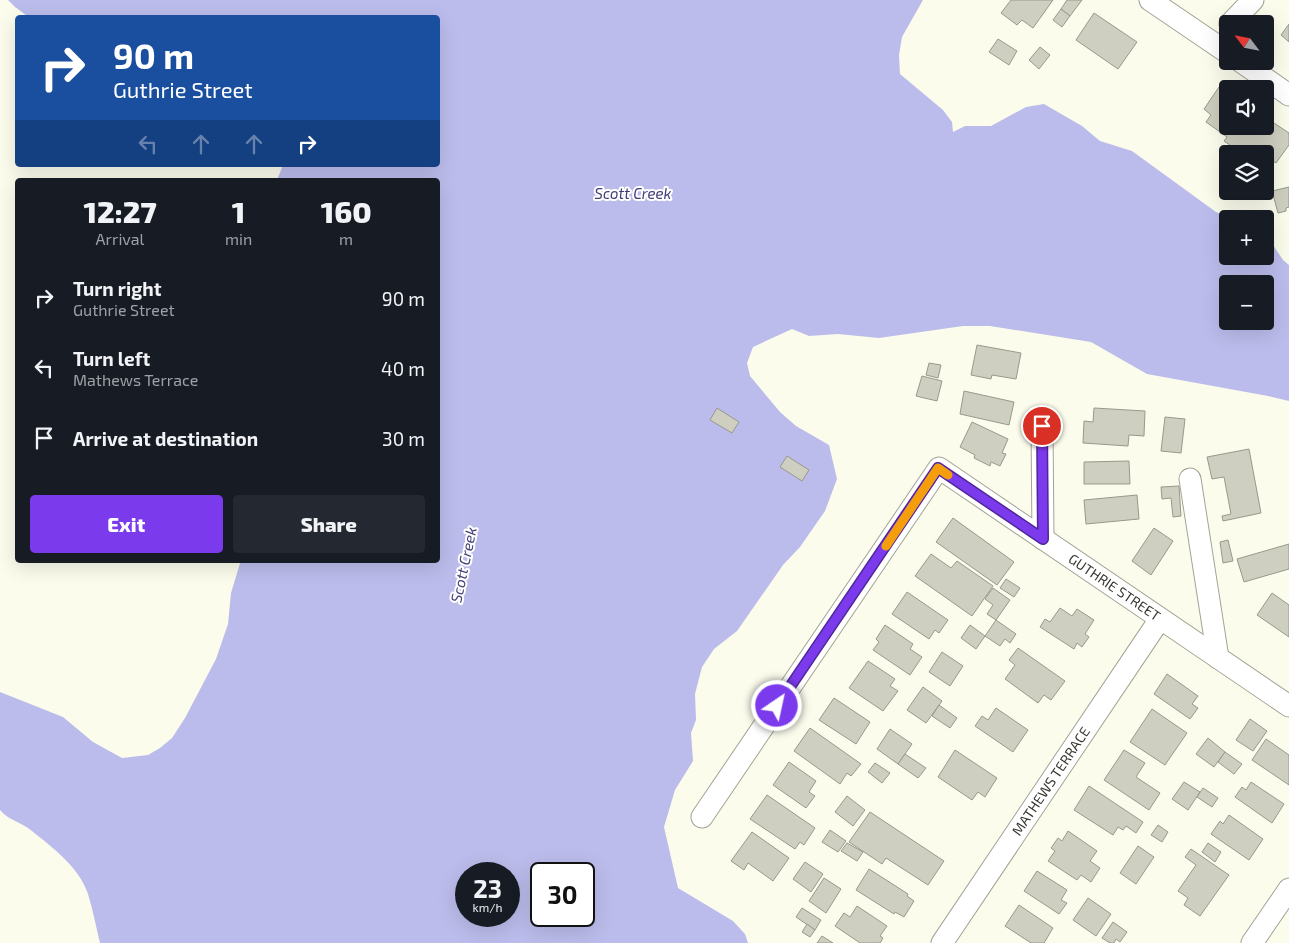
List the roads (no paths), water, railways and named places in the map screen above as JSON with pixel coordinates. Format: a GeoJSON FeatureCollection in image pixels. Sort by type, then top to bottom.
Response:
{"type":"FeatureCollection","features":[{"type":"Feature","properties":{"kind":"street"},"geometry":{"type":"LineString","coordinates":[[1150,0],[1219,46]]}},
{"type":"Feature","properties":{"kind":"street"},"geometry":{"type":"LineString","coordinates":[[1239,15],[1253,0]]}},
{"type":"Feature","properties":{"kind":"street"},"geometry":{"type":"LineString","coordinates":[[1253,70],[1289,95]]}},
{"type":"Feature","properties":{"kind":"street"},"geometry":{"type":"LineString","coordinates":[[1042,426],[1043,539]]}},
{"type":"Feature","properties":{"kind":"street","name":"GUTHRIE STREET"},"geometry":{"type":"LineString","coordinates":[[702,817],[938,468],[1289,706]]}},
{"type":"Feature","properties":{"kind":"street"},"geometry":{"type":"LineString","coordinates":[[1190,479],[1218,658]]}},
{"type":"Feature","properties":{"kind":"street","name":"MATHEWS TERRACE"},"geometry":{"type":"LineString","coordinates":[[942,943],[1160,619]]}},
{"type":"Feature","properties":{"kind":"street"},"geometry":{"type":"LineString","coordinates":[[1252,943],[1289,889]]}},
{"type":"Feature","properties":{"kind":"water","name":"Scott Creek"},"geometry":{"type":"Polygon","coordinates":[[[8,0],[923,0],[902,37],[899,55],[900,74],[943,110],[952,122],[953,132],[965,126],[991,126],[1026,107],[1044,104],[1082,126],[1100,141],[1132,151],[1219,213],[1219,265],[1274,265],[1274,246],[1283,260],[1289,265],[1289,401],[1147,374],[1091,342],[990,326],[963,326],[879,338],[838,334],[809,336],[792,329],[753,347],[747,363],[750,376],[780,412],[796,426],[829,445],[837,479],[825,511],[800,547],[783,565],[737,631],[714,649],[702,667],[695,694],[696,720],[691,733],[693,761],[675,790],[664,827],[678,888],[733,921],[745,934],[748,943],[100,943],[88,894],[84,884],[72,867],[28,828],[0,810],[0,692],[63,717],[93,742],[122,758],[148,755],[172,738],[185,718],[216,659],[228,624],[231,593],[240,563],[440,563],[440,178],[278,178],[282,167],[440,167],[440,15],[26,15],[8,0]]]}}]}
